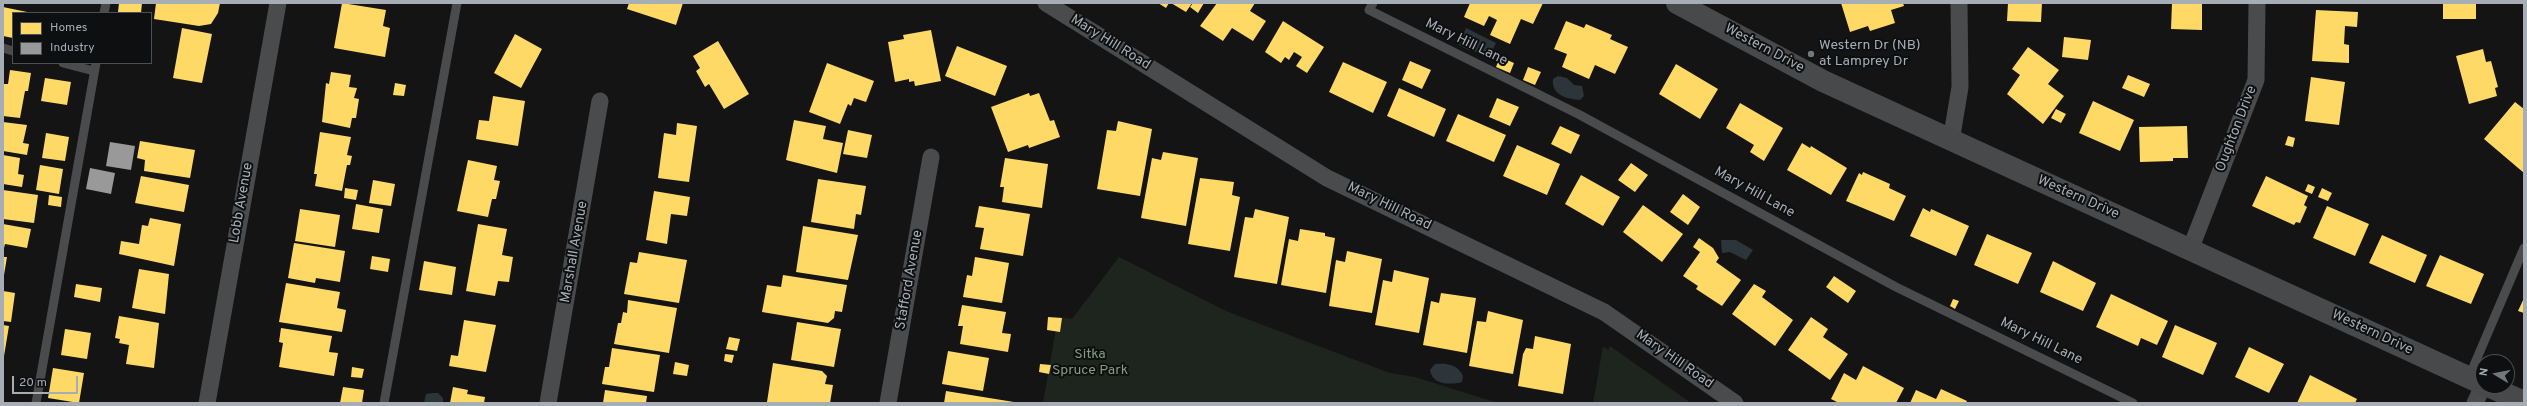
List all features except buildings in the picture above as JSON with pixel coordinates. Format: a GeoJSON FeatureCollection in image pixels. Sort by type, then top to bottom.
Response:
{"type":"FeatureCollection","features":[{"type":"Feature","properties":{"kind":"street","name":"Lobb Avenue"},"geometry":{"type":"LineString","coordinates":[[207,403],[278,3]]}},
{"type":"Feature","properties":{"kind":"street","name":"Mary Hill Road"},"geometry":{"type":"LineString","coordinates":[[1046,3],[1327,178],[1604,312],[1735,403]]}},
{"type":"Feature","properties":{"kind":"street","name":"Western Drive"},"geometry":{"type":"LineString","coordinates":[[1677,3],[1823,80],[1951,141],[2475,381]]}},
{"type":"Feature","properties":{"kind":"street"},"geometry":{"type":"LineString","coordinates":[[1951,141],[1960,87],[1959,3]]}},
{"type":"Feature","properties":{"kind":"street","name":"Oughton Drive"},"geometry":{"type":"LineString","coordinates":[[2190,250],[2256,80],[2257,3]]}},
{"type":"Feature","properties":{"kind":"street","name":"Marshall Avenue"},"geometry":{"type":"LineString","coordinates":[[548,403],[600,101]]}},
{"type":"Feature","properties":{"kind":"street","name":"Stafford Avenue"},"geometry":{"type":"LineString","coordinates":[[888,403],[931,157]]}},
{"type":"Feature","properties":{"kind":"street"},"geometry":{"type":"LineString","coordinates":[[2506,394],[2524,402]]}},
{"type":"Feature","properties":{"kind":"lane"},"geometry":{"type":"LineString","coordinates":[[384,403],[457,3]]}},
{"type":"Feature","properties":{"kind":"lane","name":"Mary Hill Lane"},"geometry":{"type":"LineString","coordinates":[[1373,3],[1369,10],[1580,115],[1896,286],[2133,403]]}},
{"type":"Feature","properties":{"kind":"lane"},"geometry":{"type":"LineString","coordinates":[[36,403],[95,67],[71,64]]}},
{"type":"Feature","properties":{"kind":"lane"},"geometry":{"type":"LineString","coordinates":[[2488,354],[2524,248]]}},
{"type":"Feature","properties":{"kind":"green space","name":"Sitka Spruce Park"},"geometry":{"type":"Polygon","coordinates":[[[1119,257],[1226,311],[1390,373],[1415,377],[1498,403],[1043,403],[1058,317],[1072,319],[1119,257]]]}},
{"type":"Feature","properties":{"kind":"green space"},"geometry":{"type":"Polygon","coordinates":[[[1603,346],[1608,350],[1610,346],[1691,403],[1593,403],[1603,346]]]}},
{"type":"Feature","properties":{"kind":"shaded area"},"geometry":{"type":"Polygon","coordinates":[[[1466,28],[1496,43],[1490,55],[1468,50],[1459,45],[1466,28]]]}},
{"type":"Feature","properties":{"kind":"shaded area"},"geometry":{"type":"Polygon","coordinates":[[[1558,76],[1567,78],[1574,85],[1582,86],[1584,96],[1580,100],[1565,97],[1557,92],[1553,84],[1553,79],[1558,76]]]}},
{"type":"Feature","properties":{"kind":"shaded area"},"geometry":{"type":"Polygon","coordinates":[[[1721,240],[1736,240],[1753,250],[1746,260],[1730,252],[1722,253],[1721,240]]]}},
{"type":"Feature","properties":{"kind":"shaded area"},"geometry":{"type":"Polygon","coordinates":[[[1435,364],[1447,364],[1458,369],[1463,376],[1462,382],[1452,384],[1442,383],[1434,379],[1430,370],[1435,364]]]}},
{"type":"Feature","properties":{"kind":"shaded area"},"geometry":{"type":"Polygon","coordinates":[[[438,393],[443,398],[443,403],[424,403],[426,394],[438,393]]]}},
{"type":"Feature","properties":{"kind":"place","name":"Western Dr (NB) at Lamprey Dr"},"geometry":{"type":"Point","coordinates":[1811,54]}}]}
